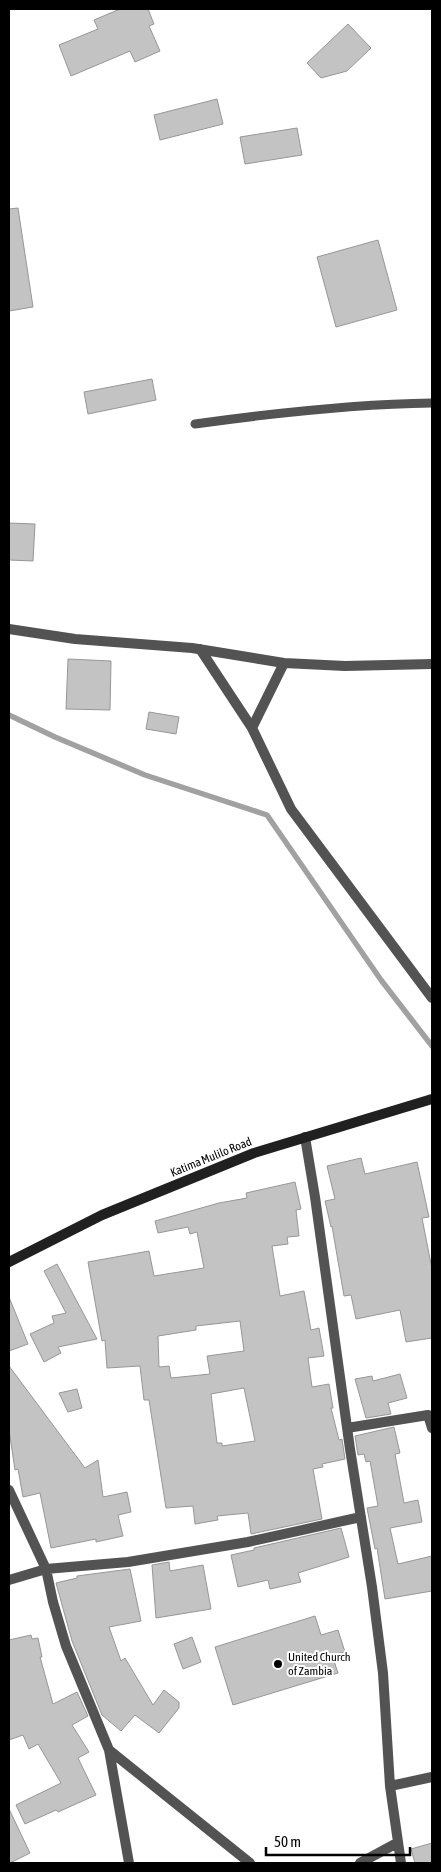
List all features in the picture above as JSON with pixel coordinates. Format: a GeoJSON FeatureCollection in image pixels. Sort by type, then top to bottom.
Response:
{"type":"FeatureCollection","features":[{"type":"Feature","properties":{"kind":"main road","name":"Katima Mulilo Road"},"geometry":{"type":"LineString","coordinates":[[9,1262],[102,1215],[254,1153],[432,1099]]}},
{"type":"Feature","properties":{"kind":"street"},"geometry":{"type":"LineString","coordinates":[[9,629],[75,639],[200,650],[284,663],[345,666],[432,664]]}},
{"type":"Feature","properties":{"kind":"street"},"geometry":{"type":"LineString","coordinates":[[200,650],[252,728],[291,809],[432,998]]}},
{"type":"Feature","properties":{"kind":"street"},"geometry":{"type":"LineString","coordinates":[[252,728],[284,663]]}},
{"type":"Feature","properties":{"kind":"street"},"geometry":{"type":"LineString","coordinates":[[305,1137],[384,1673],[390,1786],[400,1863]]}},
{"type":"Feature","properties":{"kind":"street"},"geometry":{"type":"LineString","coordinates":[[347,1428],[428,1415],[432,1428]]}},
{"type":"Feature","properties":{"kind":"street"},"geometry":{"type":"LineString","coordinates":[[9,1490],[46,1569],[53,1602],[66,1646],[109,1750],[129,1863]]}},
{"type":"Feature","properties":{"kind":"street"},"geometry":{"type":"LineString","coordinates":[[9,1580],[46,1569],[128,1562],[248,1542],[361,1517]]}},
{"type":"Feature","properties":{"kind":"street"},"geometry":{"type":"LineString","coordinates":[[109,1750],[250,1863]]}},
{"type":"Feature","properties":{"kind":"street"},"geometry":{"type":"LineString","coordinates":[[390,1786],[432,1776]]}},
{"type":"Feature","properties":{"kind":"street"},"geometry":{"type":"LineString","coordinates":[[360,1863],[397,1843]]}},
{"type":"Feature","properties":{"kind":"lane"},"geometry":{"type":"LineString","coordinates":[[196,424],[311,410],[388,404],[432,403]]}},
{"type":"Feature","properties":{"kind":"building"},"geometry":{"type":"Polygon","coordinates":[[[120,9],[148,9],[154,24],[149,26],[160,51],[135,62],[130,51],[71,76],[59,45],[98,29],[94,20],[120,9]]]}},
{"type":"Feature","properties":{"kind":"building"},"geometry":{"type":"Polygon","coordinates":[[[348,24],[371,48],[347,71],[321,78],[307,63],[348,24]]]}},
{"type":"Feature","properties":{"kind":"building"},"geometry":{"type":"Polygon","coordinates":[[[217,99],[223,124],[160,140],[154,115],[217,99]]]}},
{"type":"Feature","properties":{"kind":"building"},"geometry":{"type":"Polygon","coordinates":[[[297,128],[302,155],[245,164],[240,137],[297,128]]]}},
{"type":"Feature","properties":{"kind":"building"},"geometry":{"type":"Polygon","coordinates":[[[18,208],[33,307],[9,311],[9,209],[18,208]]]}},
{"type":"Feature","properties":{"kind":"building"},"geometry":{"type":"Polygon","coordinates":[[[378,240],[397,310],[336,327],[317,257],[378,240]]]}},
{"type":"Feature","properties":{"kind":"building"},"geometry":{"type":"Polygon","coordinates":[[[152,379],[156,400],[88,414],[84,392],[152,379]]]}},
{"type":"Feature","properties":{"kind":"building"},"geometry":{"type":"Polygon","coordinates":[[[9,523],[35,524],[33,561],[9,560],[9,523]]]}},
{"type":"Feature","properties":{"kind":"building"},"geometry":{"type":"Polygon","coordinates":[[[68,659],[111,661],[110,710],[66,709],[68,659]]]}},
{"type":"Feature","properties":{"kind":"building"},"geometry":{"type":"Polygon","coordinates":[[[149,712],[179,717],[176,734],[146,729],[149,712]]]}},
{"type":"Feature","properties":{"kind":"building"},"geometry":{"type":"Polygon","coordinates":[[[361,1158],[365,1174],[417,1162],[429,1217],[422,1218],[432,1269],[432,1338],[406,1342],[400,1310],[356,1319],[351,1295],[344,1296],[332,1226],[325,1201],[335,1199],[327,1166],[361,1158]]]}},
{"type":"Feature","properties":{"kind":"building"},"geometry":{"type":"Polygon","coordinates":[[[295,1182],[301,1209],[296,1210],[299,1236],[287,1237],[288,1244],[272,1246],[280,1296],[304,1291],[311,1330],[319,1328],[324,1356],[308,1358],[312,1387],[329,1384],[333,1408],[331,1408],[339,1440],[342,1439],[345,1459],[322,1464],[323,1467],[313,1469],[322,1519],[251,1534],[248,1513],[217,1516],[218,1520],[195,1524],[193,1506],[166,1508],[149,1400],[144,1400],[140,1366],[107,1368],[105,1340],[102,1341],[88,1262],[149,1251],[154,1276],[204,1268],[197,1232],[190,1234],[188,1227],[158,1233],[155,1221],[219,1203],[247,1198],[246,1193],[295,1182]],[[240,1321],[196,1326],[196,1330],[158,1336],[159,1367],[169,1366],[171,1378],[210,1374],[207,1356],[244,1351],[240,1321]],[[244,1388],[211,1394],[217,1443],[222,1443],[222,1446],[255,1441],[244,1388]]]}},
{"type":"Feature","properties":{"kind":"building"},"geometry":{"type":"Polygon","coordinates":[[[57,1264],[97,1339],[58,1347],[61,1353],[44,1362],[30,1334],[54,1323],[52,1316],[66,1313],[44,1271],[57,1264]]]}},
{"type":"Feature","properties":{"kind":"building"},"geometry":{"type":"Polygon","coordinates":[[[9,1297],[28,1344],[9,1351],[9,1297]]]}},
{"type":"Feature","properties":{"kind":"building"},"geometry":{"type":"Polygon","coordinates":[[[9,1366],[85,1468],[98,1460],[103,1497],[127,1492],[131,1512],[118,1515],[123,1536],[51,1548],[40,1493],[23,1497],[18,1469],[15,1470],[9,1430],[9,1366]]]}},
{"type":"Feature","properties":{"kind":"building"},"geometry":{"type":"Polygon","coordinates":[[[400,1374],[407,1398],[388,1403],[391,1414],[366,1418],[355,1379],[372,1376],[373,1381],[400,1374]]]}},
{"type":"Feature","properties":{"kind":"building"},"geometry":{"type":"Polygon","coordinates":[[[77,1389],[82,1408],[68,1412],[59,1393],[77,1389]]]}},
{"type":"Feature","properties":{"kind":"building"},"geometry":{"type":"Polygon","coordinates":[[[394,1427],[400,1453],[395,1454],[404,1503],[418,1500],[422,1522],[390,1528],[398,1564],[432,1556],[432,1591],[385,1599],[377,1548],[375,1549],[367,1508],[378,1506],[370,1461],[366,1462],[364,1454],[358,1455],[355,1436],[394,1427]]]}},
{"type":"Feature","properties":{"kind":"building"},"geometry":{"type":"Polygon","coordinates":[[[341,1528],[349,1557],[298,1573],[301,1582],[270,1589],[268,1580],[238,1587],[231,1555],[341,1528]]]}},
{"type":"Feature","properties":{"kind":"building"},"geometry":{"type":"Polygon","coordinates":[[[169,1562],[170,1571],[203,1565],[211,1609],[156,1618],[152,1565],[169,1562]]]}},
{"type":"Feature","properties":{"kind":"building"},"geometry":{"type":"Polygon","coordinates":[[[130,1569],[141,1621],[109,1627],[121,1661],[125,1658],[153,1705],[164,1690],[179,1702],[179,1708],[159,1733],[135,1715],[121,1731],[102,1715],[72,1641],[56,1583],[77,1578],[77,1576],[130,1569]]]}},
{"type":"Feature","properties":{"kind":"building","name":"United Church of Zambia"},"geometry":{"type":"Polygon","coordinates":[[[315,1616],[321,1635],[338,1630],[345,1652],[332,1655],[338,1673],[233,1705],[215,1647],[315,1616]]]}},
{"type":"Feature","properties":{"kind":"building"},"geometry":{"type":"Polygon","coordinates":[[[31,1635],[32,1639],[38,1638],[42,1657],[40,1657],[53,1704],[77,1692],[88,1716],[72,1725],[89,1752],[78,1758],[96,1795],[25,1824],[16,1805],[61,1783],[38,1744],[29,1749],[23,1735],[9,1740],[9,1640],[31,1635]]]}},
{"type":"Feature","properties":{"kind":"building"},"geometry":{"type":"Polygon","coordinates":[[[192,1637],[201,1662],[183,1669],[174,1644],[192,1637]]]}},
{"type":"Feature","properties":{"kind":"building"},"geometry":{"type":"Polygon","coordinates":[[[9,1809],[30,1853],[10,1863],[9,1863],[9,1809]]]}},
{"type":"Feature","properties":{"kind":"building"},"geometry":{"type":"Polygon","coordinates":[[[432,1843],[432,1863],[415,1863],[411,1849],[432,1843]]]}},
{"type":"Feature","properties":{"kind":"waterway"},"geometry":{"type":"LineString","coordinates":[[9,715],[55,737],[145,775],[267,815],[381,980],[432,1046]]}},
{"type":"Feature","properties":{"kind":"place","name":"United Church of Zambia"},"geometry":{"type":"Point","coordinates":[278,1664]}}]}
